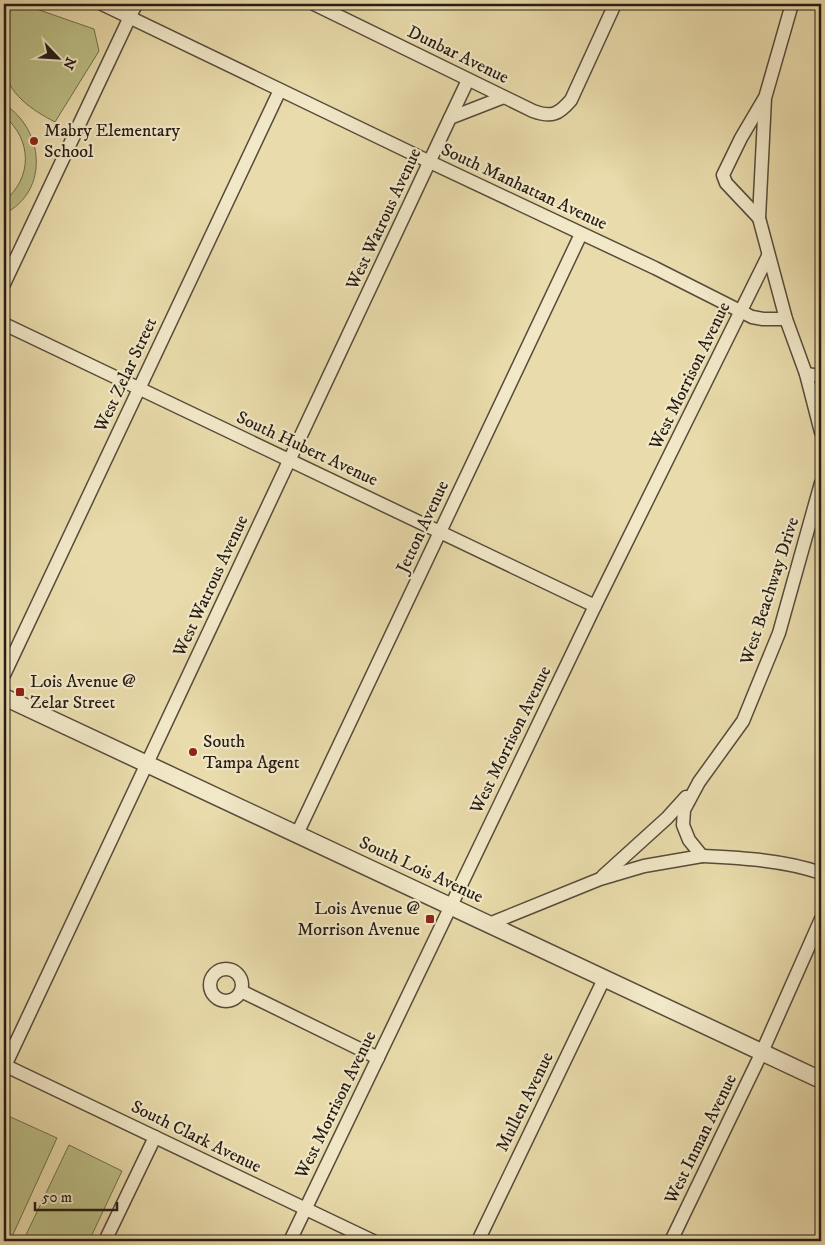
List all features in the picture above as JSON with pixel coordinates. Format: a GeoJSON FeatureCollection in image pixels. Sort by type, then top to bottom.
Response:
{"type":"FeatureCollection","features":[{"type":"Feature","properties":{"kind":"street","name":"South Manhattan Avenue"},"geometry":{"type":"LineString","coordinates":[[102,4],[655,268],[741,311]]}},
{"type":"Feature","properties":{"kind":"street"},"geometry":{"type":"LineString","coordinates":[[4,284],[136,4]]}},
{"type":"Feature","properties":{"kind":"street","name":"Dunbar Avenue"},"geometry":{"type":"LineString","coordinates":[[314,4],[504,97],[541,114],[551,115],[561,111],[571,100],[615,4]]}},
{"type":"Feature","properties":{"kind":"street"},"geometry":{"type":"LineString","coordinates":[[792,4],[765,98],[759,218],[786,319],[806,374],[821,432]]}},
{"type":"Feature","properties":{"kind":"street","name":"West Watrous Avenue"},"geometry":{"type":"LineString","coordinates":[[4,1066],[468,80]]}},
{"type":"Feature","properties":{"kind":"street","name":"West Zelar Street"},"geometry":{"type":"LineString","coordinates":[[4,675],[280,90]]}},
{"type":"Feature","properties":{"kind":"street"},"geometry":{"type":"LineString","coordinates":[[450,118],[504,97]]}},
{"type":"Feature","properties":{"kind":"street"},"geometry":{"type":"LineString","coordinates":[[759,218],[726,183],[723,175],[741,138],[765,98]]}},
{"type":"Feature","properties":{"kind":"street","name":"Jetton Avenue"},"geometry":{"type":"LineString","coordinates":[[297,834],[581,234]]}},
{"type":"Feature","properties":{"kind":"street","name":"West Morrison Avenue"},"geometry":{"type":"LineString","coordinates":[[290,1241],[595,606],[768,256]]}},
{"type":"Feature","properties":{"kind":"street"},"geometry":{"type":"LineString","coordinates":[[741,311],[752,317],[763,319],[786,319]]}},
{"type":"Feature","properties":{"kind":"street","name":"South Hubert Avenue"},"geometry":{"type":"LineString","coordinates":[[4,324],[595,606]]}},
{"type":"Feature","properties":{"kind":"street"},"geometry":{"type":"LineString","coordinates":[[806,374],[821,376]]}},
{"type":"Feature","properties":{"kind":"street","name":"West Beachway Drive"},"geometry":{"type":"LineString","coordinates":[[600,879],[667,818],[699,782],[743,722],[779,633],[821,483]]}},
{"type":"Feature","properties":{"kind":"street","name":"South Lois Avenue"},"geometry":{"type":"LineString","coordinates":[[4,697],[821,1080]]}},
{"type":"Feature","properties":{"kind":"street","name":"West Beachway Drive"},"geometry":{"type":"LineString","coordinates":[[489,924],[600,879],[644,866],[702,856],[689,840],[683,825],[684,810],[699,782]]}},
{"type":"Feature","properties":{"kind":"street"},"geometry":{"type":"LineString","coordinates":[[702,856],[740,858],[803,866],[821,873]]}},
{"type":"Feature","properties":{"kind":"street","name":"West Inman Avenue"},"geometry":{"type":"LineString","coordinates":[[671,1241],[762,1052],[821,919]]}},
{"type":"Feature","properties":{"kind":"street","name":"Mullen Avenue"},"geometry":{"type":"LineString","coordinates":[[478,1241],[604,978]]}},
{"type":"Feature","properties":{"kind":"street"},"geometry":{"type":"LineString","coordinates":[[241,991],[378,1058]]}},
{"type":"Feature","properties":{"kind":"street","name":"South Clark Avenue"},"geometry":{"type":"LineString","coordinates":[[4,1066],[373,1241]]}},
{"type":"Feature","properties":{"kind":"street"},"geometry":{"type":"LineString","coordinates":[[105,1241],[155,1137]]}},
{"type":"Feature","properties":{"kind":"green space"},"geometry":{"type":"Polygon","coordinates":[[[7,4],[22,4],[94,29],[99,51],[55,122],[22,100],[15,93],[6,76],[4,66],[4,28],[7,4]]]}},
{"type":"Feature","properties":{"kind":"green space"},"geometry":{"type":"Polygon","coordinates":[[[4,104],[17,115],[27,128],[34,144],[36,160],[35,176],[29,191],[19,204],[4,214],[4,201],[20,181],[24,170],[25,158],[20,136],[4,116],[4,104]]]}},
{"type":"Feature","properties":{"kind":"green space"},"geometry":{"type":"Polygon","coordinates":[[[4,1114],[57,1138],[10,1241],[4,1239],[4,1114]]]}},
{"type":"Feature","properties":{"kind":"green space"},"geometry":{"type":"Polygon","coordinates":[[[69,1145],[122,1171],[89,1241],[23,1241],[69,1145]]]}},
{"type":"Feature","properties":{"kind":"place","name":"Mabry Elementary School"},"geometry":{"type":"Point","coordinates":[34,141]}},
{"type":"Feature","properties":{"kind":"place","name":"Lois Avenue @ Zelar Street"},"geometry":{"type":"Point","coordinates":[20,692]}},
{"type":"Feature","properties":{"kind":"place","name":"South Tampa Agent"},"geometry":{"type":"Point","coordinates":[193,752]}},
{"type":"Feature","properties":{"kind":"place","name":"Lois Avenue @ Morrison Avenue"},"geometry":{"type":"Point","coordinates":[430,919]}}]}
